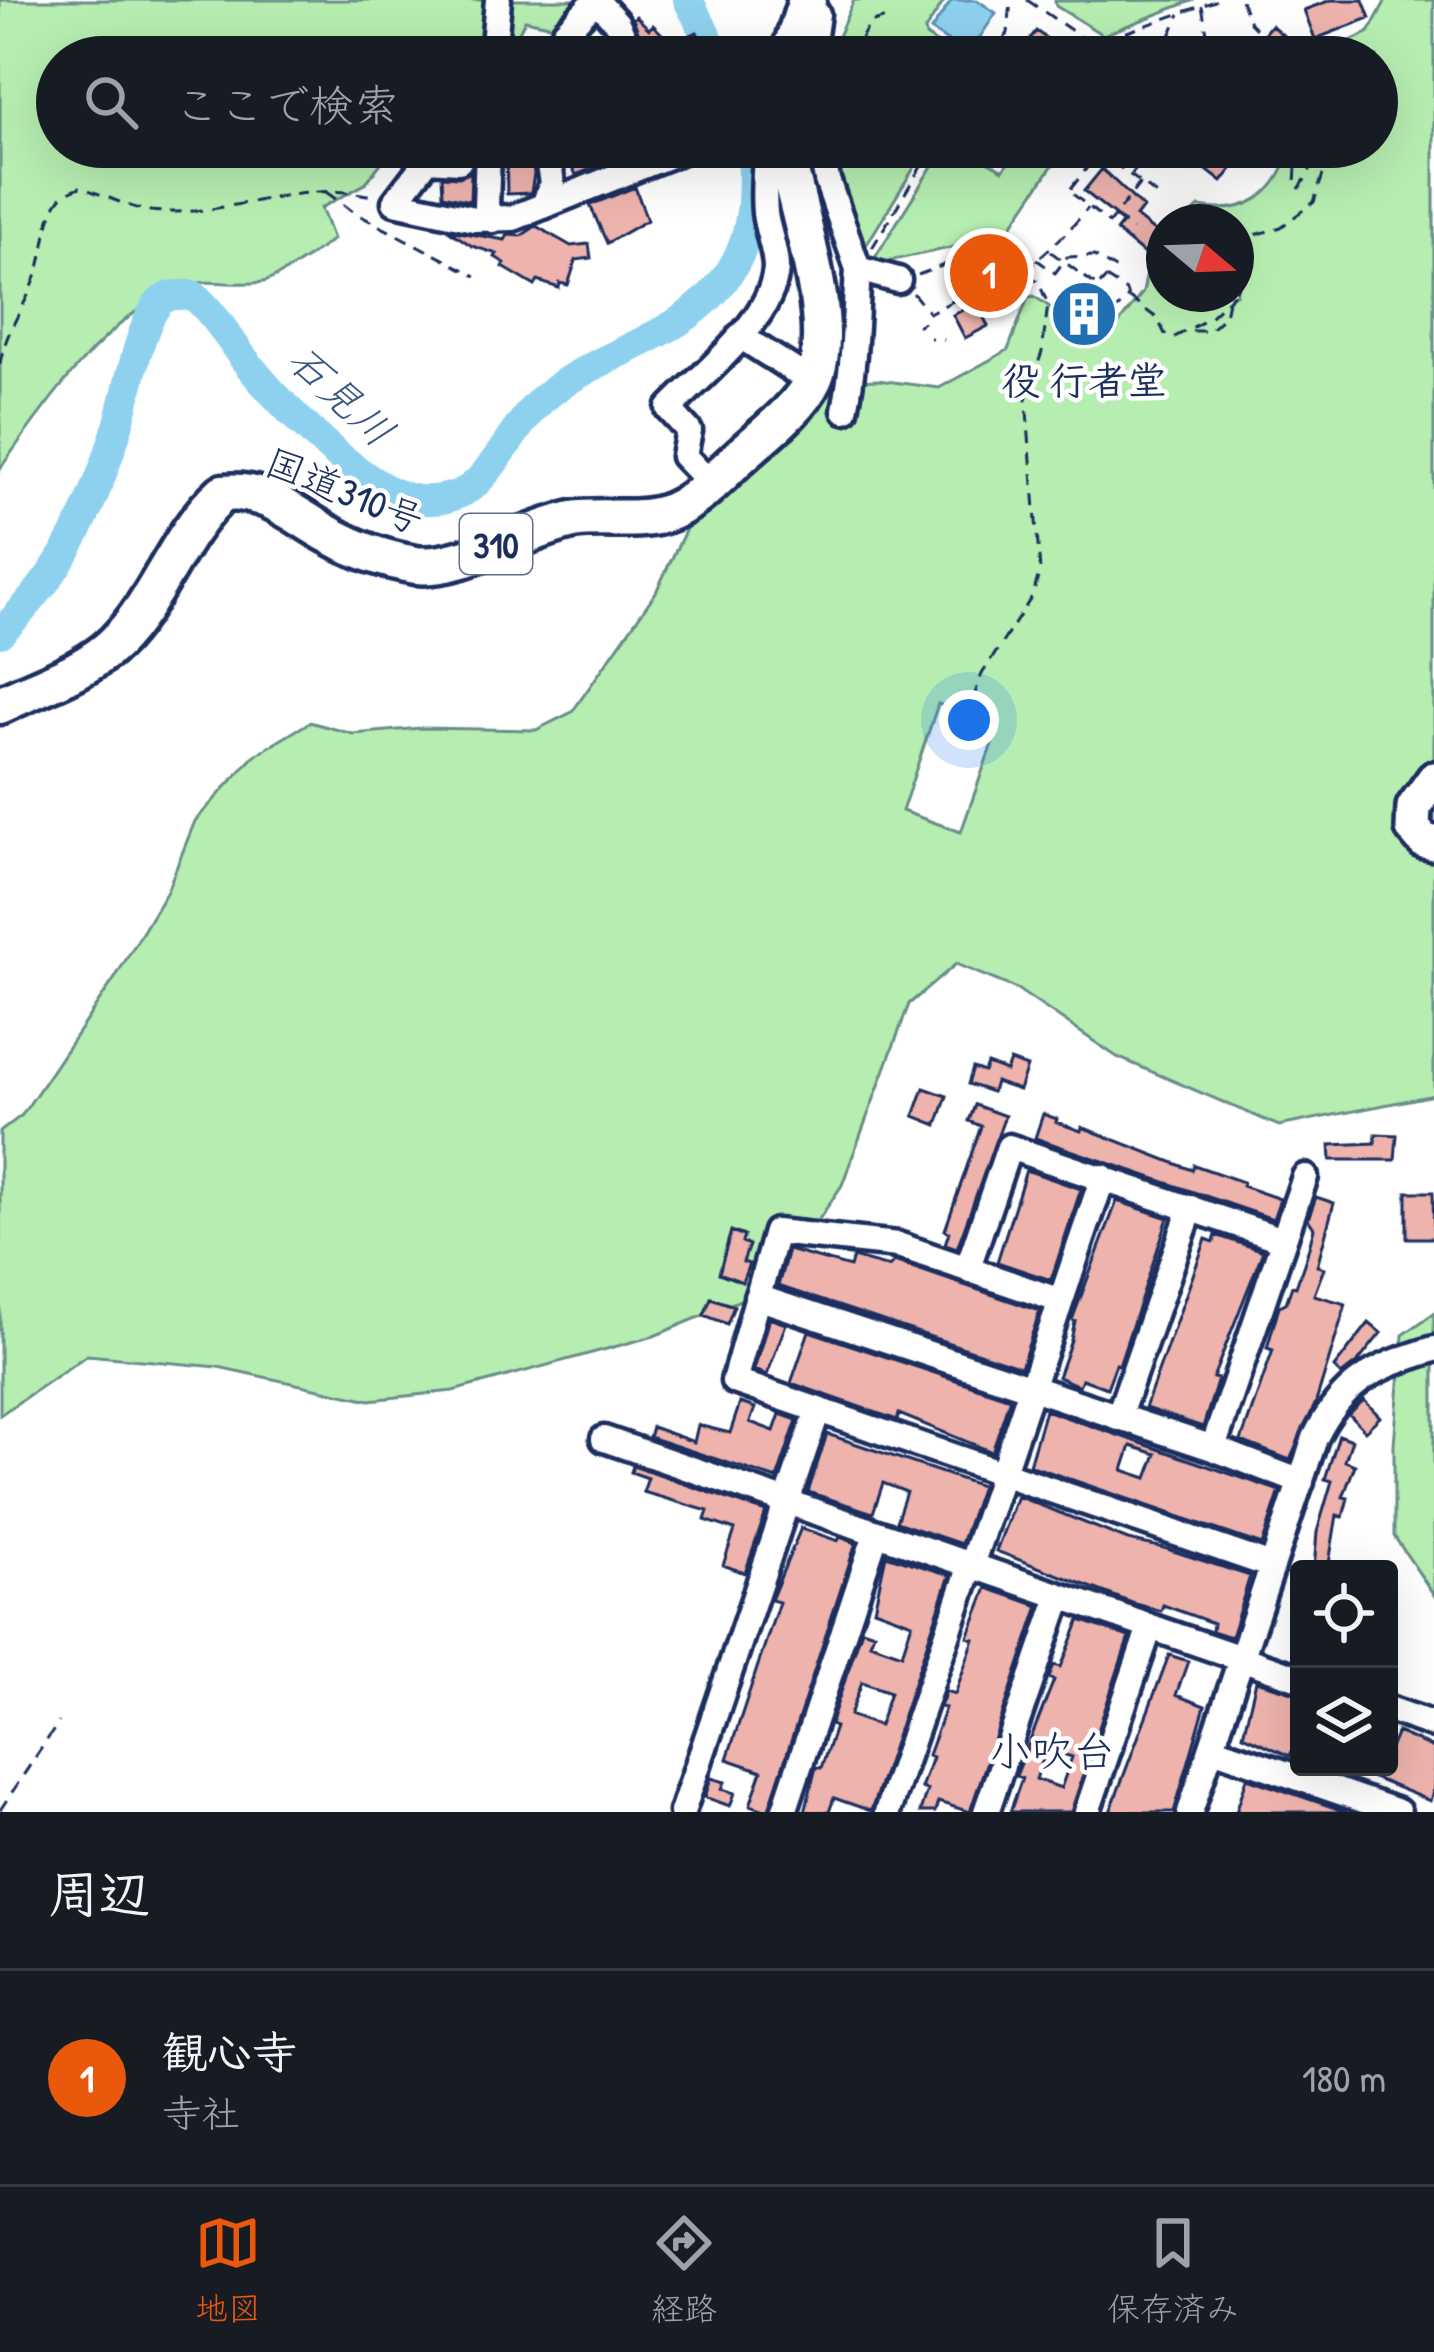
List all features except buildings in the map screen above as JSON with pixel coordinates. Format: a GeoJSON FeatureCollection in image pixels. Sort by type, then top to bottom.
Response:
{"type":"FeatureCollection","features":[{"type":"Feature","properties":{"kind":"highway"},"geometry":{"type":"LineString","coordinates":[[796,36],[807,0]]}},
{"type":"Feature","properties":{"kind":"highway"},"geometry":{"type":"LineString","coordinates":[[790,168],[816,285],[821,341],[812,382]]}},
{"type":"Feature","properties":{"kind":"highway","name":"国道310号"},"geometry":{"type":"LineString","coordinates":[[0,705],[112,646],[184,537],[223,493],[264,494],[332,537],[382,558],[423,566],[463,558],[515,536],[575,520],[662,515],[680,508],[767,432],[812,382]]}},
{"type":"Feature","properties":{"kind":"main road"},"geometry":{"type":"LineString","coordinates":[[1434,779],[1414,807],[1413,828],[1424,841],[1434,843]]}},
{"type":"Feature","properties":{"kind":"street"},"geometry":{"type":"LineString","coordinates":[[495,36],[498,0]]}},
{"type":"Feature","properties":{"kind":"street"},"geometry":{"type":"LineString","coordinates":[[564,36],[596,0],[622,36]]}},
{"type":"Feature","properties":{"kind":"street"},"geometry":{"type":"LineString","coordinates":[[814,36],[820,0]]}},
{"type":"Feature","properties":{"kind":"street"},"geometry":{"type":"LineString","coordinates":[[421,168],[395,202],[440,214],[494,220],[513,218],[632,168]]}},
{"type":"Feature","properties":{"kind":"street"},"geometry":{"type":"LineString","coordinates":[[487,168],[486,207],[494,220]]}},
{"type":"Feature","properties":{"kind":"street"},"geometry":{"type":"LineString","coordinates":[[544,206],[552,183],[550,168]]}},
{"type":"Feature","properties":{"kind":"street"},"geometry":{"type":"LineString","coordinates":[[710,483],[684,456],[689,431],[669,409],[714,367],[764,301],[776,271],[765,212],[766,168]]}},
{"type":"Feature","properties":{"kind":"street"},"geometry":{"type":"LineString","coordinates":[[825,168],[859,269],[853,332],[856,348],[845,410]]}},
{"type":"Feature","properties":{"kind":"street"},"geometry":{"type":"LineString","coordinates":[[859,269],[898,280]]}},
{"type":"Feature","properties":{"kind":"street"},"geometry":{"type":"LineString","coordinates":[[740,336],[812,382]]}},
{"type":"Feature","properties":{"kind":"street"},"geometry":{"type":"LineString","coordinates":[[968,1267],[1009,1147],[1282,1240]]}},
{"type":"Feature","properties":{"kind":"street"},"geometry":{"type":"LineString","coordinates":[[887,1812],[1102,1177]]}},
{"type":"Feature","properties":{"kind":"street"},"geometry":{"type":"LineString","coordinates":[[1214,1448],[1305,1177]]}},
{"type":"Feature","properties":{"kind":"street"},"geometry":{"type":"LineString","coordinates":[[1118,1418],[1191,1208]]}},
{"type":"Feature","properties":{"kind":"street"},"geometry":{"type":"LineString","coordinates":[[1058,1300],[898,1246],[776,1232],[734,1381],[1272,1566]]}},
{"type":"Feature","properties":{"kind":"street"},"geometry":{"type":"LineString","coordinates":[[757,1298],[1214,1448],[1301,1482]]}},
{"type":"Feature","properties":{"kind":"street"},"geometry":{"type":"LineString","coordinates":[[1190,1812],[1331,1405],[1367,1375],[1434,1348]]}},
{"type":"Feature","properties":{"kind":"street"},"geometry":{"type":"LineString","coordinates":[[692,1809],[818,1413]]}},
{"type":"Feature","properties":{"kind":"street"},"geometry":{"type":"LineString","coordinates":[[604,1439],[1290,1675]]}},
{"type":"Feature","properties":{"kind":"street"},"geometry":{"type":"LineString","coordinates":[[784,1812],[876,1534]]}},
{"type":"Feature","properties":{"kind":"street"},"geometry":{"type":"LineString","coordinates":[[986,1812],[1060,1596]]}},
{"type":"Feature","properties":{"kind":"street"},"geometry":{"type":"LineString","coordinates":[[1087,1812],[1150,1627]]}},
{"type":"Feature","properties":{"kind":"street"},"geometry":{"type":"LineString","coordinates":[[1398,1712],[1434,1725]]}},
{"type":"Feature","properties":{"kind":"street"},"geometry":{"type":"LineString","coordinates":[[1212,1748],[1398,1812]]}},
{"type":"Feature","properties":{"kind":"path"},"geometry":{"type":"LineString","coordinates":[[1006,36],[1011,0]]}},
{"type":"Feature","properties":{"kind":"path"},"geometry":{"type":"LineString","coordinates":[[1027,0],[1079,36]]}},
{"type":"Feature","properties":{"kind":"path"},"geometry":{"type":"LineString","coordinates":[[1117,36],[1218,0]]}},
{"type":"Feature","properties":{"kind":"path"},"geometry":{"type":"LineString","coordinates":[[1242,0],[1257,36]]}},
{"type":"Feature","properties":{"kind":"path"},"geometry":{"type":"LineString","coordinates":[[1202,5],[1208,36]]}},
{"type":"Feature","properties":{"kind":"path"},"geometry":{"type":"LineString","coordinates":[[1170,36],[1180,13]]}},
{"type":"Feature","properties":{"kind":"path"},"geometry":{"type":"LineString","coordinates":[[862,36],[870,23],[886,18]]}},
{"type":"Feature","properties":{"kind":"path"},"geometry":{"type":"LineString","coordinates":[[859,269],[920,168]]}},
{"type":"Feature","properties":{"kind":"path"},"geometry":{"type":"LineString","coordinates":[[1087,168],[1069,191],[1108,223],[1141,183]]}},
{"type":"Feature","properties":{"kind":"path"},"geometry":{"type":"LineString","coordinates":[[1118,168],[1159,196]]}},
{"type":"Feature","properties":{"kind":"path"},"geometry":{"type":"LineString","coordinates":[[1131,176],[1137,168]]}},
{"type":"Feature","properties":{"kind":"path"},"geometry":{"type":"LineString","coordinates":[[1295,168],[1294,185],[1300,188],[1311,168]]}},
{"type":"Feature","properties":{"kind":"path"},"geometry":{"type":"LineString","coordinates":[[1254,235],[1281,227],[1314,202],[1325,168]]}},
{"type":"Feature","properties":{"kind":"path"},"geometry":{"type":"LineString","coordinates":[[0,364],[14,318],[34,283],[54,210],[70,190],[80,187],[149,211],[251,204],[299,192],[326,191],[395,202]]}},
{"type":"Feature","properties":{"kind":"path"},"geometry":{"type":"LineString","coordinates":[[326,191],[355,213],[476,276]]}},
{"type":"Feature","properties":{"kind":"path"},"geometry":{"type":"LineString","coordinates":[[971,256],[994,307],[1004,302],[1036,259],[1062,241],[1089,207]]}},
{"type":"Feature","properties":{"kind":"path"},"geometry":{"type":"LineString","coordinates":[[1114,216],[1132,230]]}},
{"type":"Feature","properties":{"kind":"path"},"geometry":{"type":"LineString","coordinates":[[1049,250],[1098,287]]}},
{"type":"Feature","properties":{"kind":"path"},"geometry":{"type":"LineString","coordinates":[[898,280],[981,251],[1029,271],[1048,304],[1042,352],[1026,399],[1040,570],[1034,595],[982,674],[966,718]]}},
{"type":"Feature","properties":{"kind":"path"},"geometry":{"type":"LineString","coordinates":[[1036,259],[1055,273],[1067,257],[1094,256],[1120,272]]}},
{"type":"Feature","properties":{"kind":"path"},"geometry":{"type":"LineString","coordinates":[[924,303],[929,313],[1011,262]]}},
{"type":"Feature","properties":{"kind":"path"},"geometry":{"type":"LineString","coordinates":[[1128,297],[1119,309],[1097,314],[1086,327],[1070,316],[1106,278],[1157,318],[1166,336],[1173,338],[1190,330],[1213,312]]}},
{"type":"Feature","properties":{"kind":"path"},"geometry":{"type":"LineString","coordinates":[[1190,330],[1209,331],[1226,312]]}},
{"type":"Feature","properties":{"kind":"path"},"geometry":{"type":"LineString","coordinates":[[917,326],[924,322]]}},
{"type":"Feature","properties":{"kind":"path"},"geometry":{"type":"LineString","coordinates":[[0,1810],[59,1722]]}},
{"type":"Feature","properties":{"kind":"green space"},"geometry":{"type":"Polygon","coordinates":[[[0,0],[588,0],[559,27],[525,20],[517,36],[36,36],[36,168],[377,168],[365,184],[321,208],[333,239],[298,264],[263,282],[180,287],[128,318],[79,365],[0,469],[0,0]]]}},
{"type":"Feature","properties":{"kind":"green space"},"geometry":{"type":"Polygon","coordinates":[[[854,0],[945,0],[925,30],[926,36],[838,36],[854,0]]]}},
{"type":"Feature","properties":{"kind":"green space"},"geometry":{"type":"Polygon","coordinates":[[[1194,0],[1103,35],[1055,1],[1194,0]]]}},
{"type":"Feature","properties":{"kind":"green space"},"geometry":{"type":"Polygon","coordinates":[[[1386,0],[1434,0],[1434,1095],[1279,1126],[1117,1057],[1017,989],[956,964],[909,1004],[842,1185],[774,1286],[654,1336],[453,1391],[370,1400],[218,1367],[87,1355],[0,1415],[0,1132],[22,1115],[115,978],[167,891],[195,821],[254,756],[310,722],[353,734],[421,728],[536,730],[572,712],[656,592],[693,514],[808,404],[854,381],[939,388],[1008,350],[1028,297],[1034,296],[1083,330],[1095,328],[1110,335],[1143,292],[1146,277],[1146,312],[1254,312],[1254,204],[1247,204],[1269,189],[1283,168],[1398,168],[1398,36],[1361,36],[1369,32],[1386,0]],[[938,704],[902,811],[961,832],[999,724],[938,704]]]}},
{"type":"Feature","properties":{"kind":"green space"},"geometry":{"type":"Polygon","coordinates":[[[834,168],[914,168],[865,247],[861,247],[834,168]]]}},
{"type":"Feature","properties":{"kind":"green space"},"geometry":{"type":"Polygon","coordinates":[[[931,168],[1051,168],[1008,231],[992,239],[879,263],[876,256],[931,168]]]}},
{"type":"Feature","properties":{"kind":"green space"},"geometry":{"type":"Polygon","coordinates":[[[1434,1313],[1434,1595],[1394,1536],[1394,1444],[1403,1335],[1434,1313]]]}},
{"type":"Feature","properties":{"kind":"water"},"geometry":{"type":"Polygon","coordinates":[[[952,0],[977,0],[996,13],[981,36],[940,36],[931,30],[952,0]]]}},
{"type":"Feature","properties":{"kind":"waterway","name":"石見川"},"geometry":{"type":"LineString","coordinates":[[688,0],[707,36]]}},
{"type":"Feature","properties":{"kind":"waterway","name":"石見川"},"geometry":{"type":"LineString","coordinates":[[0,633],[42,587],[86,512],[118,426],[145,327],[163,300],[193,295],[271,391],[317,437],[366,476],[409,498],[446,498],[477,482],[545,397],[593,366],[669,328],[713,293],[739,256],[749,226],[752,168]]}},
{"type":"Feature","properties":{"kind":"place","name":"観心寺"},"geometry":{"type":"Point","coordinates":[989,273]}},
{"type":"Feature","properties":{"kind":"place","name":"役 行者堂"},"geometry":{"type":"Point","coordinates":[1084,314]}},
{"type":"Feature","properties":{"kind":"district","name":"小吹台"},"geometry":{"type":"Point","coordinates":[1052,1750]}}]}
